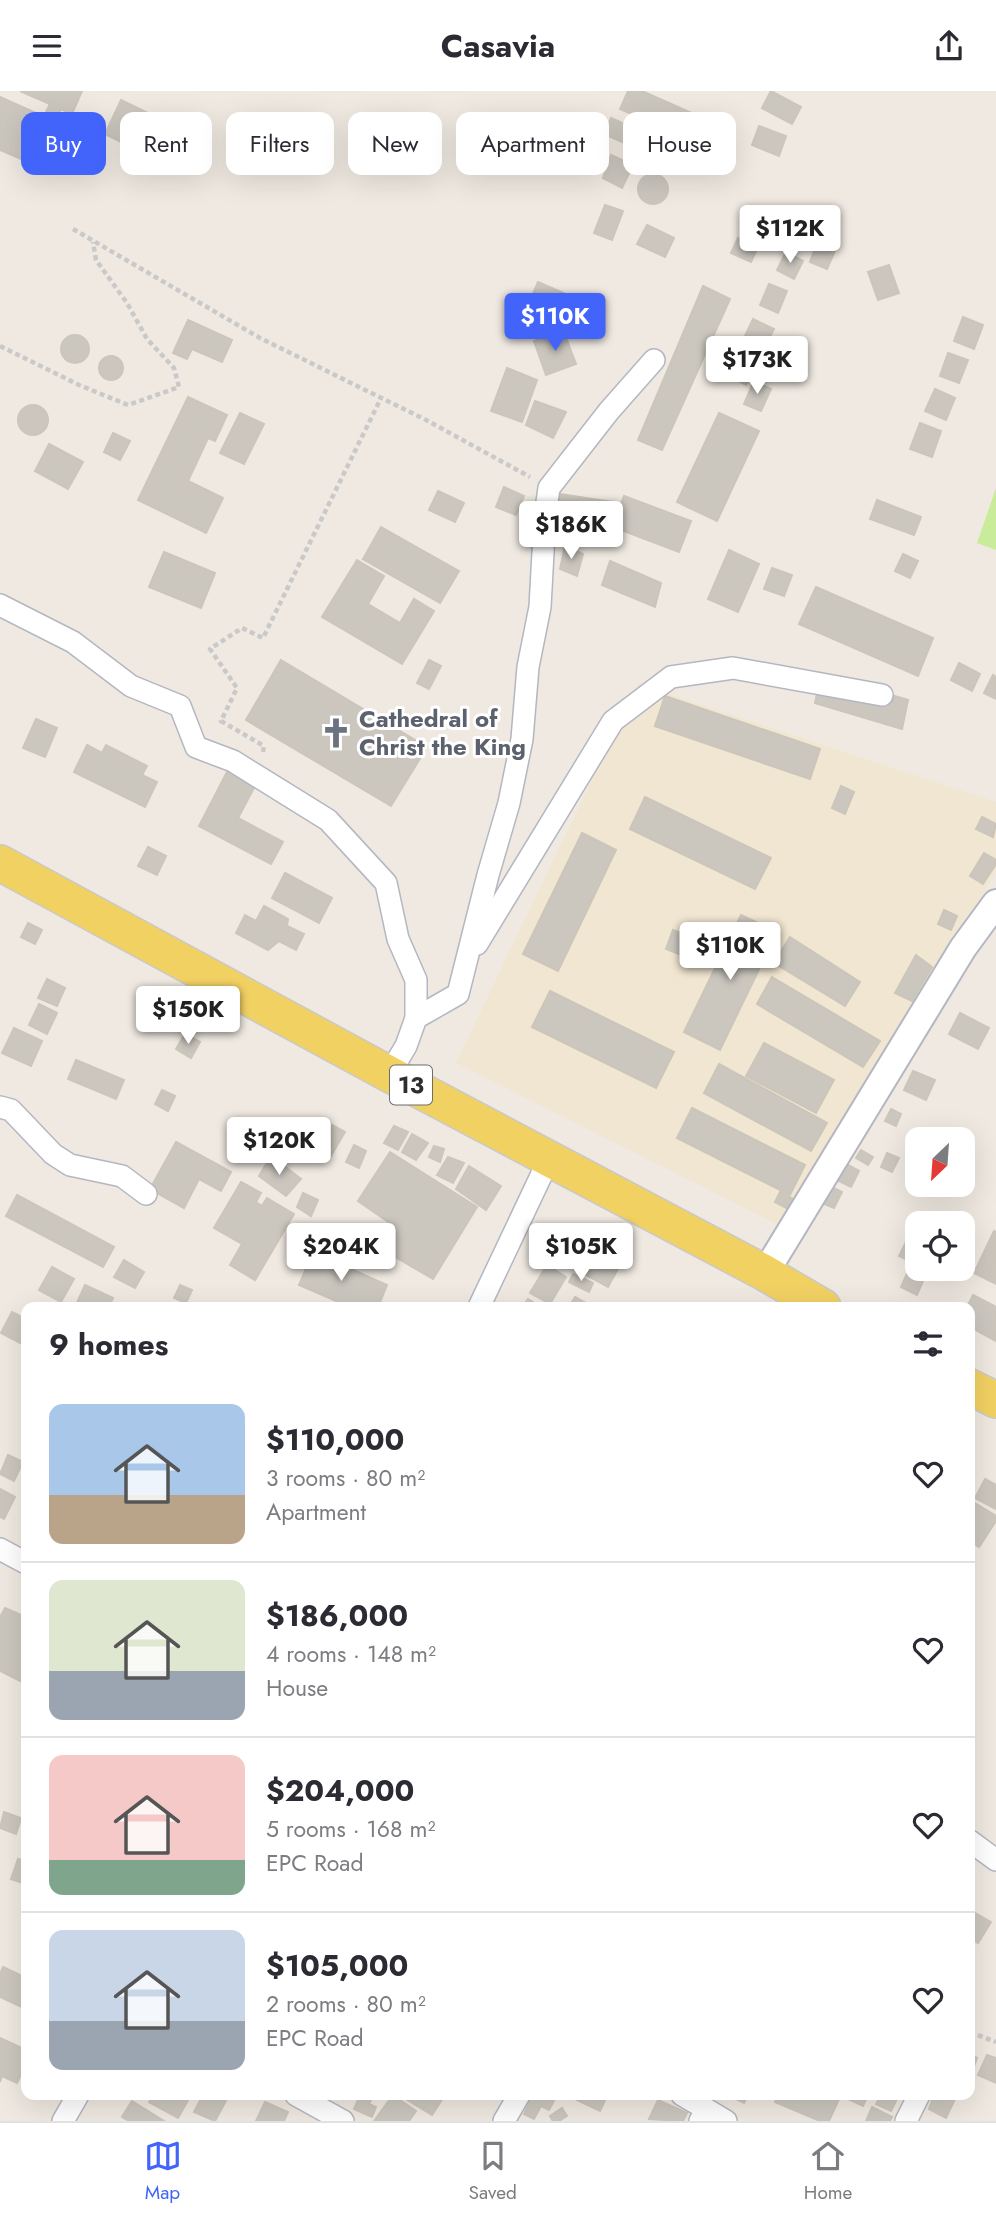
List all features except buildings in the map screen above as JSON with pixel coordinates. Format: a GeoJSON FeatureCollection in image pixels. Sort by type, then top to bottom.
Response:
{"type":"FeatureCollection","features":[{"type":"Feature","properties":{"kind":"main road","name":"13"},"geometry":{"type":"LineString","coordinates":[[0,863],[814,1302]]}},
{"type":"Feature","properties":{"kind":"main road"},"geometry":{"type":"LineString","coordinates":[[975,1390],[996,1400]]}},
{"type":"Feature","properties":{"kind":"street"},"geometry":{"type":"LineString","coordinates":[[415,1018],[458,994],[509,803],[522,739],[528,667],[540,607],[549,488],[609,411],[654,360]]}},
{"type":"Feature","properties":{"kind":"street"},"geometry":{"type":"LineString","coordinates":[[0,605],[73,642],[131,686],[180,706],[196,747],[233,761],[328,820],[386,883],[398,939],[416,980],[415,1018],[406,1046],[389,1074]]}},
{"type":"Feature","properties":{"kind":"street"},"geometry":{"type":"LineString","coordinates":[[467,961],[613,720],[671,677],[733,668],[882,695]]}},
{"type":"Feature","properties":{"kind":"street"},"geometry":{"type":"LineString","coordinates":[[765,1273],[963,948],[996,903]]}},
{"type":"Feature","properties":{"kind":"street"},"geometry":{"type":"LineString","coordinates":[[0,1107],[11,1110],[53,1154],[70,1165],[122,1175],[146,1194]]}},
{"type":"Feature","properties":{"kind":"street"},"geometry":{"type":"LineString","coordinates":[[481,1302],[550,1159]]}},
{"type":"Feature","properties":{"kind":"street"},"geometry":{"type":"LineString","coordinates":[[0,1549],[21,1560]]}},
{"type":"Feature","properties":{"kind":"street"},"geometry":{"type":"LineString","coordinates":[[975,1845],[996,1860]]}},
{"type":"Feature","properties":{"kind":"street"},"geometry":{"type":"LineString","coordinates":[[63,2121],[75,2100]]}},
{"type":"Feature","properties":{"kind":"street"},"geometry":{"type":"LineString","coordinates":[[305,2100],[343,2121]]}},
{"type":"Feature","properties":{"kind":"street"},"geometry":{"type":"LineString","coordinates":[[504,2121],[516,2100]]}},
{"type":"Feature","properties":{"kind":"street"},"geometry":{"type":"LineString","coordinates":[[687,2100],[703,2115],[726,2121]]}},
{"type":"Feature","properties":{"kind":"street"},"geometry":{"type":"LineString","coordinates":[[906,2121],[916,2100]]}},
{"type":"Feature","properties":{"kind":"path"},"geometry":{"type":"LineString","coordinates":[[73,229],[260,338],[440,428],[549,488]]}},
{"type":"Feature","properties":{"kind":"path"},"geometry":{"type":"LineString","coordinates":[[0,346],[79,385],[128,405],[179,387],[174,368],[147,339],[127,303],[96,260],[93,241]]}},
{"type":"Feature","properties":{"kind":"path"},"geometry":{"type":"LineString","coordinates":[[260,778],[264,746],[221,721],[237,688],[210,649],[242,628],[263,638],[381,398]]}},
{"type":"Feature","properties":{"kind":"path"},"geometry":{"type":"LineString","coordinates":[[975,2034],[996,2042]]}},
{"type":"Feature","properties":{"kind":"shaded area"},"geometry":{"type":"Polygon","coordinates":[[[638,684],[996,802],[996,872],[785,1228],[456,1063],[638,684]]]}},
{"type":"Feature","properties":{"kind":"green space"},"geometry":{"type":"Polygon","coordinates":[[[996,488],[996,550],[977,543],[996,488]]]}},
{"type":"Feature","properties":{"kind":"place","name":"Cathedral of Christ the King"},"geometry":{"type":"Point","coordinates":[336,733]}}]}
